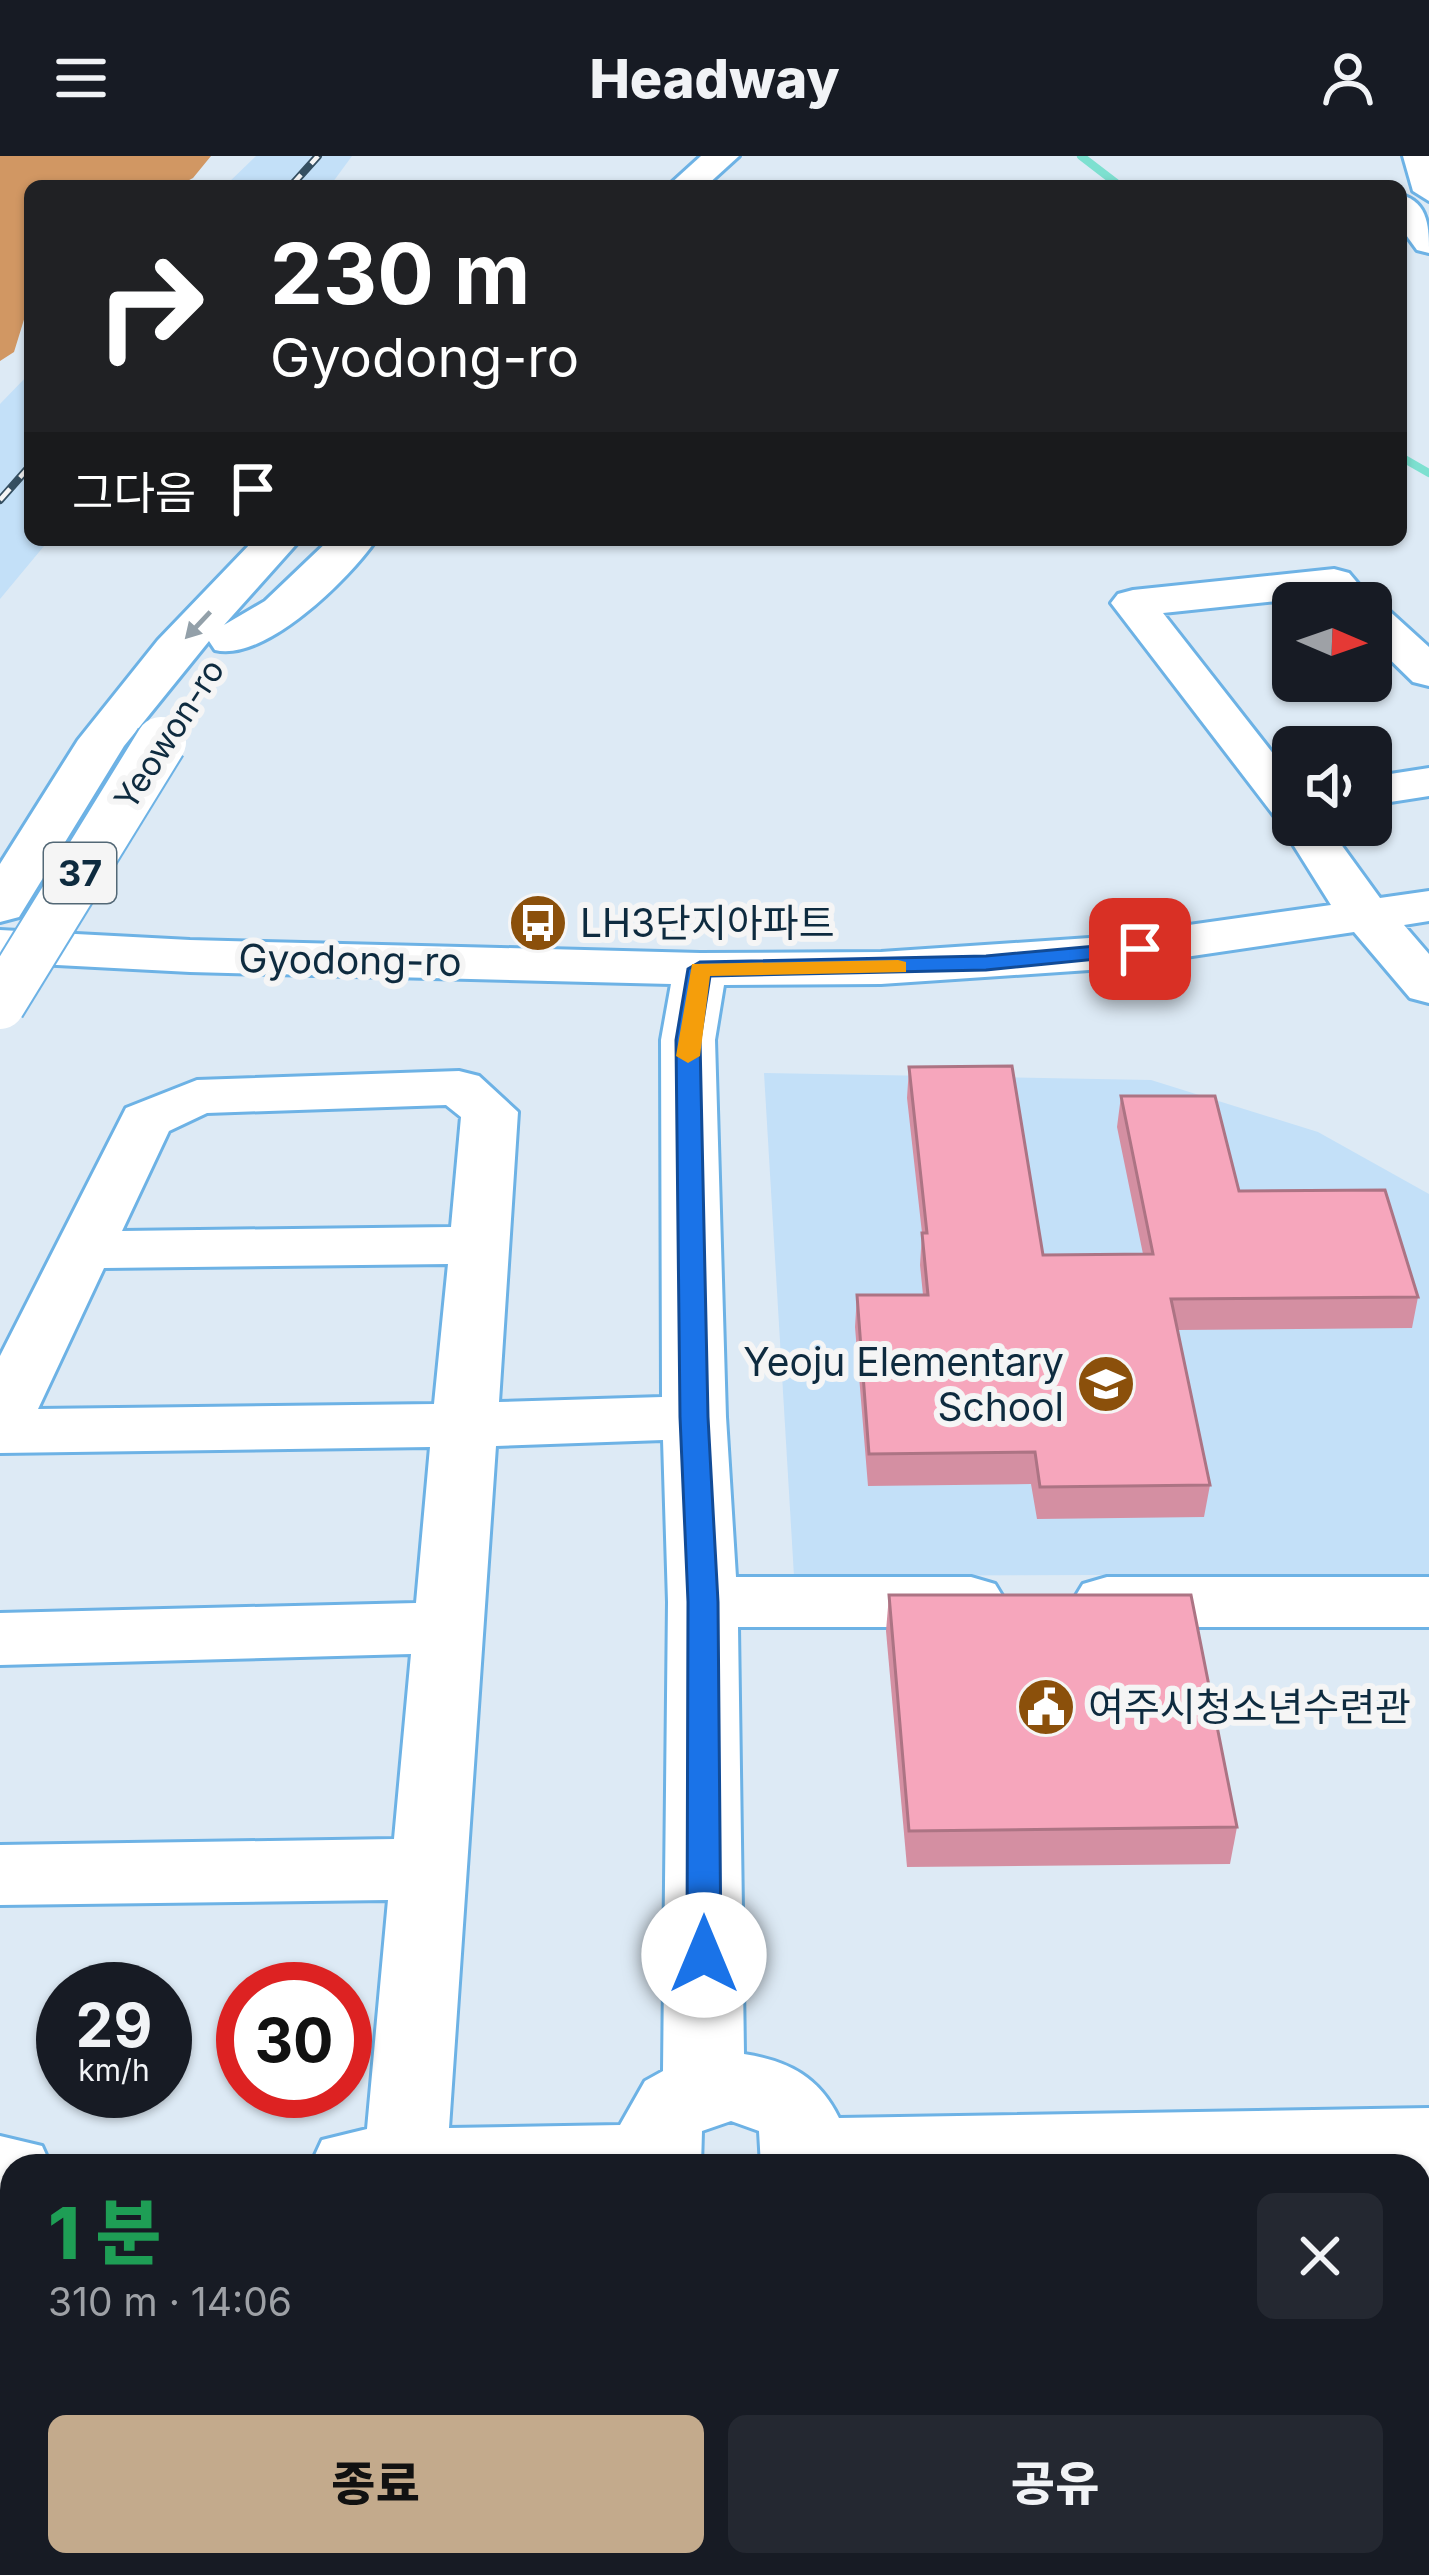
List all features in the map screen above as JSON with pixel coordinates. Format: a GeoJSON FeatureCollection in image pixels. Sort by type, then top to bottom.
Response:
{"type":"FeatureCollection","features":[{"type":"Feature","properties":{"kind":"highway"},"geometry":{"type":"LineString","coordinates":[[692,180],[722,156]]}},
{"type":"Feature","properties":{"kind":"highway"},"geometry":{"type":"LineString","coordinates":[[731,180],[760,156]]}},
{"type":"Feature","properties":{"kind":"highway","name":"Yeowon-ro"},"geometry":{"type":"LineString","coordinates":[[0,906],[104,740],[175,650],[272,546]]}},
{"type":"Feature","properties":{"kind":"highway","name":"Yeowon-ro"},"geometry":{"type":"LineString","coordinates":[[0,1004],[161,742],[231,640],[314,546]]}},
{"type":"Feature","properties":{"kind":"highway"},"geometry":{"type":"LineString","coordinates":[[231,640],[280,611],[347,546]]}},
{"type":"Feature","properties":{"kind":"street"},"geometry":{"type":"LineString","coordinates":[[1419,156],[1429,191]]}},
{"type":"Feature","properties":{"kind":"street"},"geometry":{"type":"LineString","coordinates":[[1407,213],[1429,243]]}},
{"type":"Feature","properties":{"kind":"street"},"geometry":{"type":"LineString","coordinates":[[1272,588],[1133,603],[1272,782]]}},
{"type":"Feature","properties":{"kind":"street"},"geometry":{"type":"LineString","coordinates":[[1392,637],[1429,672]]}},
{"type":"Feature","properties":{"kind":"street"},"geometry":{"type":"LineString","coordinates":[[1392,788],[1429,782]]}},
{"type":"Feature","properties":{"kind":"street"},"geometry":{"type":"LineString","coordinates":[[1318,846],[1366,916],[1429,987]]}},
{"type":"Feature","properties":{"kind":"street","name":"Gyodong-ro"},"geometry":{"type":"LineString","coordinates":[[0,946],[190,956],[700,969],[986,963],[1212,941],[1429,906]]}},
{"type":"Feature","properties":{"kind":"street"},"geometry":{"type":"LineString","coordinates":[[700,969],[688,1040],[694,1417],[703,1602],[704,2087]]}},
{"type":"Feature","properties":{"kind":"street"},"geometry":{"type":"LineString","coordinates":[[0,1420],[146,1120],[197,1097],[459,1088],[490,1112],[406,2154]]}},
{"type":"Feature","properties":{"kind":"street"},"geometry":{"type":"LineString","coordinates":[[82,1250],[479,1245]]}},
{"type":"Feature","properties":{"kind":"street"},"geometry":{"type":"LineString","coordinates":[[0,1431],[464,1426],[694,1417]]}},
{"type":"Feature","properties":{"kind":"street"},"geometry":{"type":"LineString","coordinates":[[703,1602],[1429,1602]]}},
{"type":"Feature","properties":{"kind":"street"},"geometry":{"type":"LineString","coordinates":[[0,1639],[448,1628]]}},
{"type":"Feature","properties":{"kind":"street"},"geometry":{"type":"LineString","coordinates":[[0,1875],[428,1869]]}},
{"type":"Feature","properties":{"kind":"street"},"geometry":{"type":"LineString","coordinates":[[658,2154],[657,2137],[665,2116],[682,2099],[704,2087],[742,2085],[778,2098],[794,2114],[804,2135],[805,2154]]}},
{"type":"Feature","properties":{"kind":"street"},"geometry":{"type":"LineString","coordinates":[[1062,2154],[1429,2144]]}},
{"type":"Feature","properties":{"kind":"shaded area"},"geometry":{"type":"Polygon","coordinates":[[[0,156],[211,156],[189,180],[24,180],[24,320],[14,352],[0,361],[0,156]]]}},
{"type":"Feature","properties":{"kind":"shaded area"},"geometry":{"type":"Polygon","coordinates":[[[256,156],[352,156],[334,180],[231,180],[256,156]]]}},
{"type":"Feature","properties":{"kind":"shaded area"},"geometry":{"type":"Polygon","coordinates":[[[24,379],[24,546],[44,546],[0,599],[0,404],[24,379]]]}},
{"type":"Feature","properties":{"kind":"shaded area","name":"Yeoju Elementary School"},"geometry":{"type":"Polygon","coordinates":[[[764,1073],[1151,1080],[1318,1132],[1429,1194],[1429,1574],[794,1576],[764,1073]]]}},
{"type":"Feature","properties":{"kind":"building"},"geometry":{"type":"Polygon","coordinates":[[[1012,1066],[1043,1255],[1153,1254],[1121,1096],[1215,1096],[1239,1191],[1385,1190],[1418,1297],[1171,1299],[1210,1485],[1040,1487],[1035,1452],[869,1454],[857,1295],[928,1295],[922,1233],[927,1233],[909,1067],[1012,1066]]]}},
{"type":"Feature","properties":{"kind":"building","name":"여주시청소년수련관"},"geometry":{"type":"Polygon","coordinates":[[[889,1595],[1191,1595],[1237,1827],[909,1831],[889,1595]]]}},
{"type":"Feature","properties":{"kind":"waterway"},"geometry":{"type":"LineString","coordinates":[[1081,156],[1112,180]]}},
{"type":"Feature","properties":{"kind":"waterway"},"geometry":{"type":"LineString","coordinates":[[1407,460],[1429,473]]}},
{"type":"Feature","properties":{"kind":"railway"},"geometry":{"type":"LineString","coordinates":[[296,180],[318,156]]}},
{"type":"Feature","properties":{"kind":"railway"},"geometry":{"type":"LineString","coordinates":[[0,500],[24,473]]}},
{"type":"Feature","properties":{"kind":"slow traffic"},"geometry":{"type":"LineString","coordinates":[[688,1056],[700,969],[898,967]]}},
{"type":"Feature","properties":{"kind":"place","name":"LH3단지아파트"},"geometry":{"type":"Point","coordinates":[538,923]}},
{"type":"Feature","properties":{"kind":"place","name":"Yeoju Elementary School"},"geometry":{"type":"Point","coordinates":[1106,1384]}},
{"type":"Feature","properties":{"kind":"place","name":"여주시청소년수련관"},"geometry":{"type":"Point","coordinates":[1046,1707]}},
{"type":"Feature","properties":{"kind":"route"},"geometry":{"type":"LineString","coordinates":[[704,1955],[703,1602],[694,1417],[688,1040],[700,969],[881,968],[1140,949]]}}]}
